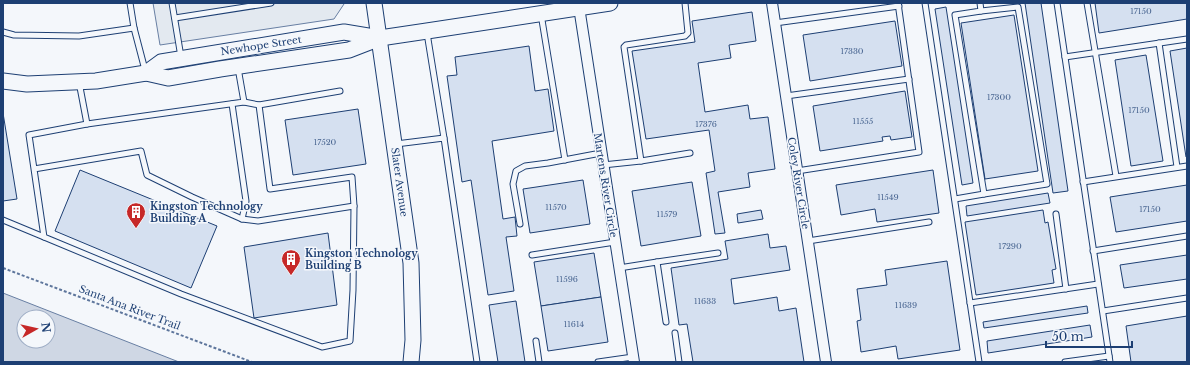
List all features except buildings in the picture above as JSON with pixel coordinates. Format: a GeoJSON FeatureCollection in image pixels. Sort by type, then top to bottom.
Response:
{"type":"FeatureCollection","features":[{"type":"Feature","properties":{"kind":"street","name":"Slater Avenue"},"geometry":{"type":"LineString","coordinates":[[374,3],[411,263],[413,333],[411,362]]}},
{"type":"Feature","properties":{"kind":"street","name":"Newhope Street"},"geometry":{"type":"LineString","coordinates":[[3,81],[27,84],[79,82],[96,81],[146,73],[168,78],[349,50],[380,38],[610,3]]}},
{"type":"Feature","properties":{"kind":"street","name":"Coley River Circle"},"geometry":{"type":"LineString","coordinates":[[772,3],[826,362]]}},
{"type":"Feature","properties":{"kind":"street","name":"Martens River Circle"},"geometry":{"type":"LineString","coordinates":[[579,8],[633,360]]}},
{"type":"Feature","properties":{"kind":"street","name":"Newhope Street"},"geometry":{"type":"LineString","coordinates":[[146,73],[161,62],[344,32],[380,38]]}},
{"type":"Feature","properties":{"kind":"lane"},"geometry":{"type":"LineString","coordinates":[[130,3],[134,28],[146,73]]}},
{"type":"Feature","properties":{"kind":"lane"},"geometry":{"type":"LineString","coordinates":[[172,3],[181,58]]}},
{"type":"Feature","properties":{"kind":"lane"},"geometry":{"type":"LineString","coordinates":[[175,18],[271,3]]}},
{"type":"Feature","properties":{"kind":"lane"},"geometry":{"type":"LineString","coordinates":[[642,161],[624,47],[626,45],[685,36],[688,33],[685,3]]}},
{"type":"Feature","properties":{"kind":"lane"},"geometry":{"type":"LineString","coordinates":[[925,3],[979,362]]}},
{"type":"Feature","properties":{"kind":"lane"},"geometry":{"type":"LineString","coordinates":[[980,3],[981,11]]}},
{"type":"Feature","properties":{"kind":"lane"},"geometry":{"type":"LineString","coordinates":[[1057,3],[1110,362]]}},
{"type":"Feature","properties":{"kind":"lane"},"geometry":{"type":"LineString","coordinates":[[1087,3],[1116,176]]}},
{"type":"Feature","properties":{"kind":"lane"},"geometry":{"type":"LineString","coordinates":[[775,23],[899,5],[919,152],[797,171]]}},
{"type":"Feature","properties":{"kind":"lane"},"geometry":{"type":"LineString","coordinates":[[955,199],[1047,184],[1018,6],[955,15],[984,194]]}},
{"type":"Feature","properties":{"kind":"lane"},"geometry":{"type":"LineString","coordinates":[[541,13],[565,160]]}},
{"type":"Feature","properties":{"kind":"lane"},"geometry":{"type":"LineString","coordinates":[[3,32],[14,34],[79,36],[134,28]]}},
{"type":"Feature","properties":{"kind":"lane"},"geometry":{"type":"LineString","coordinates":[[427,31],[477,362]]}},
{"type":"Feature","properties":{"kind":"lane"},"geometry":{"type":"LineString","coordinates":[[1065,57],[1187,39]]}},
{"type":"Feature","properties":{"kind":"lane"},"geometry":{"type":"LineString","coordinates":[[1159,43],[1176,167]]}},
{"type":"Feature","properties":{"kind":"lane"},"geometry":{"type":"LineString","coordinates":[[238,67],[244,102]]}},
{"type":"Feature","properties":{"kind":"lane"},"geometry":{"type":"LineString","coordinates":[[786,96],[909,79]]}},
{"type":"Feature","properties":{"kind":"lane"},"geometry":{"type":"LineString","coordinates":[[79,82],[87,124]]}},
{"type":"Feature","properties":{"kind":"lane"},"geometry":{"type":"LineString","coordinates":[[44,237],[29,135],[87,124],[244,102],[259,104],[340,91]]}},
{"type":"Feature","properties":{"kind":"lane"},"geometry":{"type":"LineString","coordinates":[[232,104],[246,201],[242,219]]}},
{"type":"Feature","properties":{"kind":"lane"},"geometry":{"type":"LineString","coordinates":[[3,220],[181,294],[322,347],[350,341],[353,290],[354,206],[352,177],[270,189],[259,104]]}},
{"type":"Feature","properties":{"kind":"lane"},"geometry":{"type":"LineString","coordinates":[[395,144],[444,138]]}},
{"type":"Feature","properties":{"kind":"lane"},"geometry":{"type":"LineString","coordinates":[[34,169],[141,152],[147,175],[242,219],[258,221],[354,206]]}},
{"type":"Feature","properties":{"kind":"lane"},"geometry":{"type":"LineString","coordinates":[[520,224],[513,184],[516,171],[525,166],[601,153]]}},
{"type":"Feature","properties":{"kind":"lane"},"geometry":{"type":"LineString","coordinates":[[603,165],[642,161],[690,153]]}},
{"type":"Feature","properties":{"kind":"lane"},"geometry":{"type":"LineString","coordinates":[[1083,182],[1187,166]]}},
{"type":"Feature","properties":{"kind":"lane"},"geometry":{"type":"LineString","coordinates":[[1056,214],[1066,289]]}},
{"type":"Feature","properties":{"kind":"lane"},"geometry":{"type":"LineString","coordinates":[[808,241],[929,222]]}},
{"type":"Feature","properties":{"kind":"lane"},"geometry":{"type":"LineString","coordinates":[[1094,251],[1187,236]]}},
{"type":"Feature","properties":{"kind":"lane"},"geometry":{"type":"LineString","coordinates":[[532,255],[615,242]]}},
{"type":"Feature","properties":{"kind":"lane"},"geometry":{"type":"LineString","coordinates":[[619,268],[718,253]]}},
{"type":"Feature","properties":{"kind":"lane"},"geometry":{"type":"LineString","coordinates":[[657,262],[666,322]]}},
{"type":"Feature","properties":{"kind":"lane"},"geometry":{"type":"LineString","coordinates":[[970,303],[1098,284]]}},
{"type":"Feature","properties":{"kind":"lane"},"geometry":{"type":"LineString","coordinates":[[1102,311],[1187,298]]}},
{"type":"Feature","properties":{"kind":"lane"},"geometry":{"type":"LineString","coordinates":[[675,333],[679,362]]}},
{"type":"Feature","properties":{"kind":"lane"},"geometry":{"type":"LineString","coordinates":[[536,341],[538,362]]}},
{"type":"Feature","properties":{"kind":"lane"},"geometry":{"type":"LineString","coordinates":[[1065,362],[1109,356]]}},
{"type":"Feature","properties":{"kind":"lane"},"geometry":{"type":"LineString","coordinates":[[598,362],[633,360]]}},
{"type":"Feature","properties":{"kind":"path","name":"Santa Ana River Trail"},"geometry":{"type":"LineString","coordinates":[[3,268],[252,362]]}},
{"type":"Feature","properties":{"kind":"shaded area"},"geometry":{"type":"Polygon","coordinates":[[[153,3],[344,4],[334,19],[160,45],[153,3]]]}},
{"type":"Feature","properties":{"kind":"shaded area"},"geometry":{"type":"Polygon","coordinates":[[[3,293],[44,309],[16,309],[16,349],[56,349],[56,314],[179,362],[3,362],[3,293]]]}},
{"type":"Feature","properties":{"kind":"place","name":"Kingston Technology Building A"},"geometry":{"type":"Point","coordinates":[136,229]}},
{"type":"Feature","properties":{"kind":"place","name":"Kingston Technology Building B"},"geometry":{"type":"Point","coordinates":[291,276]}}]}
